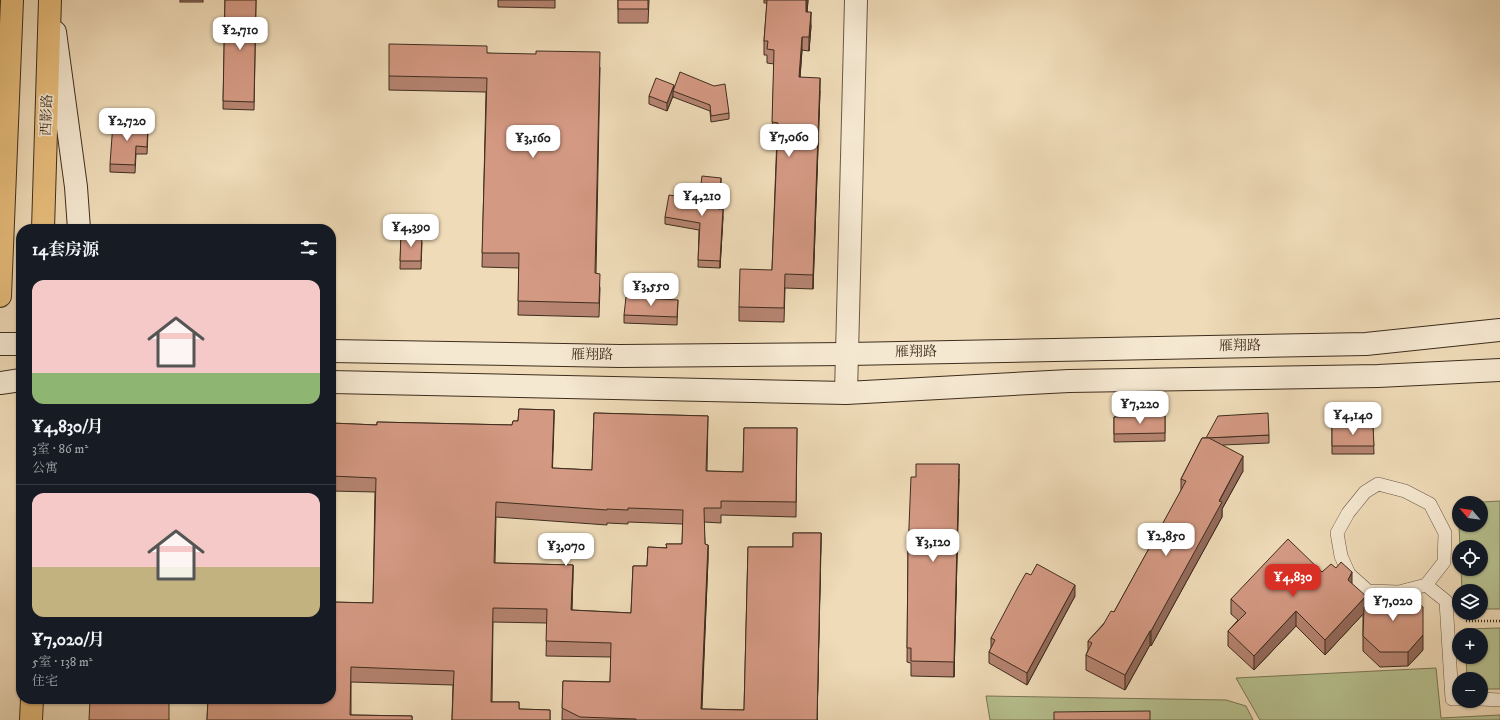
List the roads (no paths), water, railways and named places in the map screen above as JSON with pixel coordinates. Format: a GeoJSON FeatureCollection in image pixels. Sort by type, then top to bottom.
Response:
{"type":"FeatureCollection","features":[{"type":"Feature","properties":{"kind":"main road"},"geometry":{"type":"LineString","coordinates":[[0,38],[10,0]]}},
{"type":"Feature","properties":{"kind":"main road"},"geometry":{"type":"LineString","coordinates":[[0,296],[10,0]]}},
{"type":"Feature","properties":{"kind":"main road"},"geometry":{"type":"LineString","coordinates":[[50,0],[76,187],[79,224]]}},
{"type":"Feature","properties":{"kind":"main road","name":"西影路"},"geometry":{"type":"LineString","coordinates":[[43,224],[50,0]]}},
{"type":"Feature","properties":{"kind":"main road"},"geometry":{"type":"LineString","coordinates":[[846,393],[856,0]]}},
{"type":"Feature","properties":{"kind":"main road","name":"雁翔路"},"geometry":{"type":"LineString","coordinates":[[336,351],[620,356],[848,354],[1366,344],[1500,330]]}},
{"type":"Feature","properties":{"kind":"main road"},"geometry":{"type":"LineString","coordinates":[[0,344],[16,344]]}},
{"type":"Feature","properties":{"kind":"main road"},"geometry":{"type":"LineString","coordinates":[[336,382],[846,393],[1069,381],[1378,376],[1500,370]]}},
{"type":"Feature","properties":{"kind":"main road"},"geometry":{"type":"LineString","coordinates":[[0,383],[16,381]]}},
{"type":"Feature","properties":{"kind":"main road"},"geometry":{"type":"LineString","coordinates":[[31,720],[32,704]]}},
{"type":"Feature","properties":{"kind":"lane"},"geometry":{"type":"LineString","coordinates":[[1378,484],[1405,491],[1430,504],[1445,533],[1444,562],[1426,585],[1399,592],[1368,591],[1349,574],[1341,556],[1337,533],[1348,513],[1365,492],[1378,484]]}},
{"type":"Feature","properties":{"kind":"lane"},"geometry":{"type":"LineString","coordinates":[[1426,585],[1446,601],[1452,699]]}},
{"type":"Feature","properties":{"kind":"lane"},"geometry":{"type":"LineString","coordinates":[[1488,700],[1500,700]]}}]}
